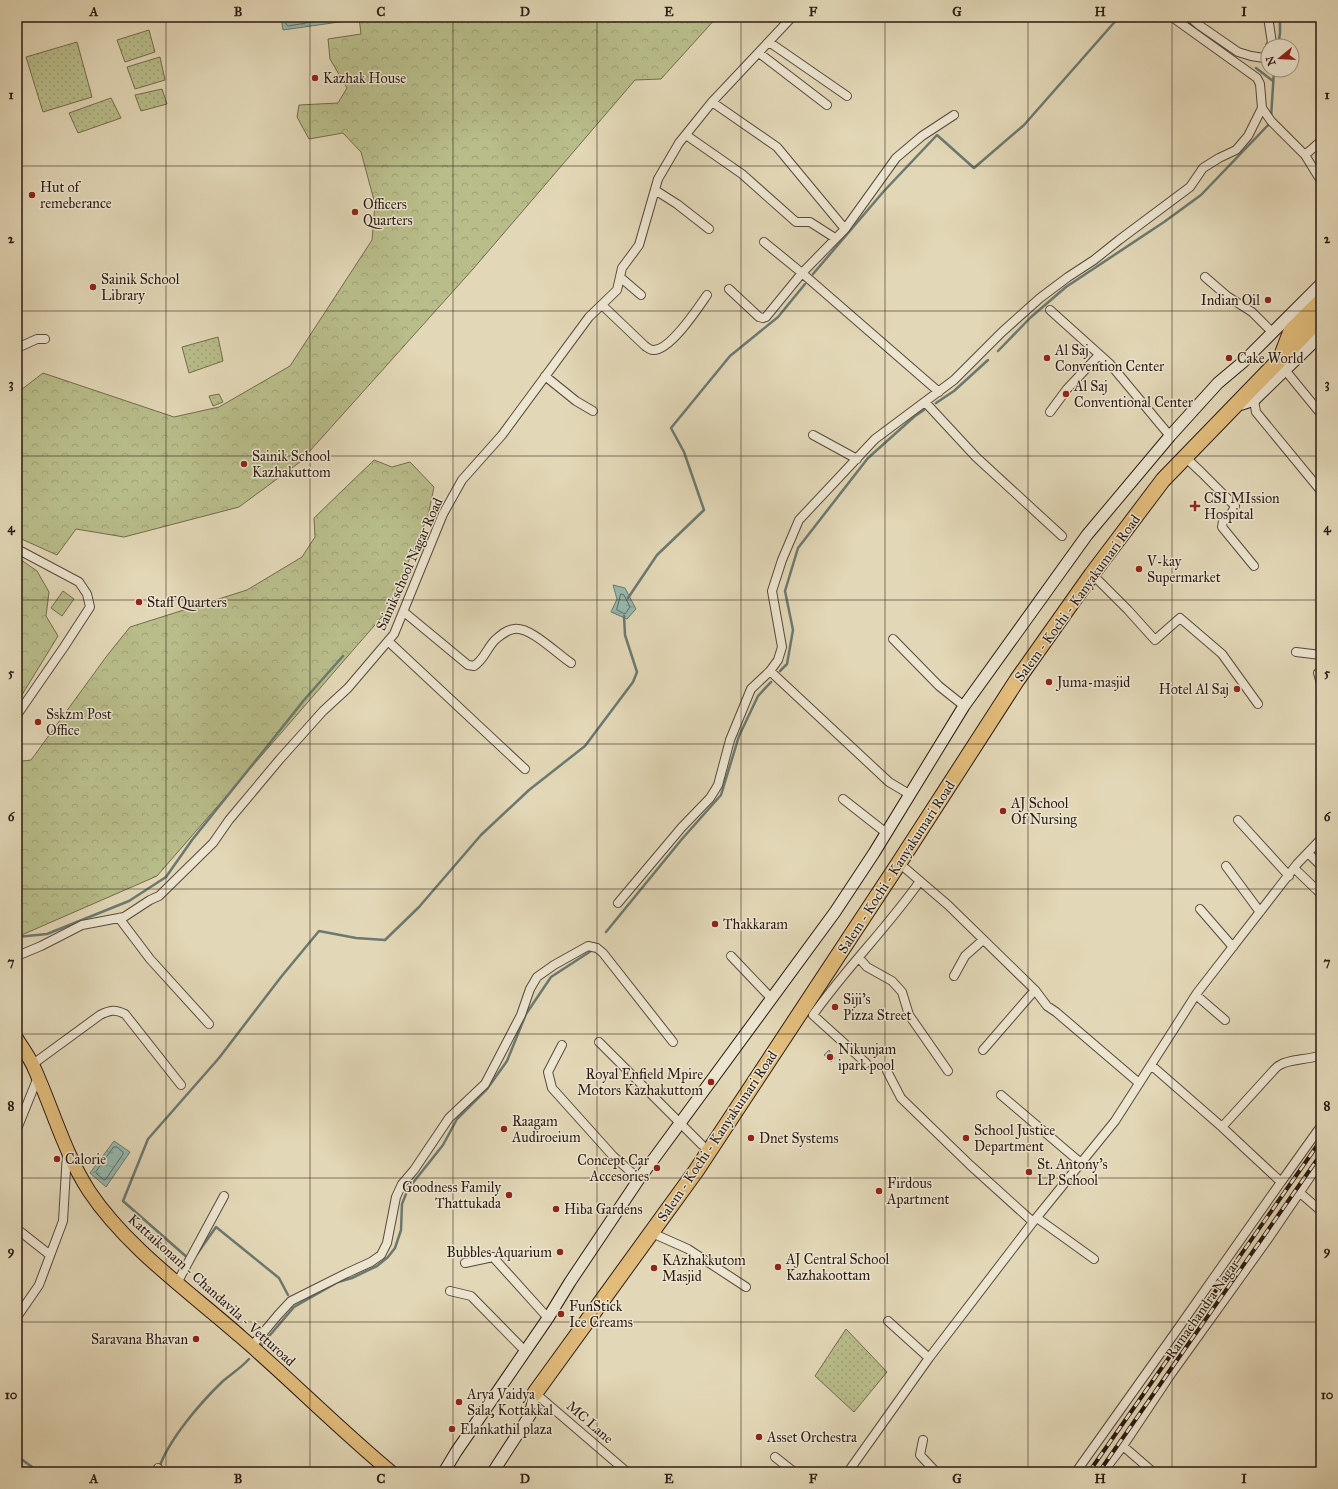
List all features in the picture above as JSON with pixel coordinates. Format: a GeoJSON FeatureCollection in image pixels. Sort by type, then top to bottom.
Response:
{"type":"FeatureCollection","features":[{"type":"Feature","properties":{"kind":"highway","name":"Salem - Kochi - Kanyakumari Road"},"geometry":{"type":"LineString","coordinates":[[1283,364],[1291,331],[1321,301]]}},
{"type":"Feature","properties":{"kind":"highway","name":"Salem - Kochi - Kanyakumari Road"},"geometry":{"type":"LineString","coordinates":[[535,1393],[696,1171],[899,863],[1017,680],[1092,574],[1163,480],[1237,404],[1283,364],[1301,337],[1321,317]]}},
{"type":"Feature","properties":{"kind":"main road","name":"Kattaikonam - Chandavila - Vetturoad"},"geometry":{"type":"LineString","coordinates":[[17,1039],[33,1064],[67,1149],[81,1177],[103,1210],[126,1236],[177,1283],[252,1346],[391,1472]]}},
{"type":"Feature","properties":{"kind":"street","name":"Sainikschool Nagar Road"},"geometry":{"type":"LineString","coordinates":[[17,956],[42,946],[82,925],[120,918],[159,896],[213,843],[229,820],[280,759],[323,711],[348,688],[394,634],[404,612],[418,572],[443,514],[462,480],[502,435],[589,317],[617,290],[622,268],[640,245],[658,179],[679,144],[712,102],[792,17]]}},
{"type":"Feature","properties":{"kind":"street"},"geometry":{"type":"LineString","coordinates":[[1172,17],[1257,78],[1260,84],[1262,108],[1271,121],[1305,155],[1321,181]]}},
{"type":"Feature","properties":{"kind":"street"},"geometry":{"type":"LineString","coordinates":[[1190,17],[1199,26],[1238,52],[1260,57]]}},
{"type":"Feature","properties":{"kind":"street"},"geometry":{"type":"LineString","coordinates":[[1268,17],[1271,38]]}},
{"type":"Feature","properties":{"kind":"street"},"geometry":{"type":"LineString","coordinates":[[769,42],[847,96]]}},
{"type":"Feature","properties":{"kind":"street"},"geometry":{"type":"LineString","coordinates":[[759,53],[827,105]]}},
{"type":"Feature","properties":{"kind":"street"},"geometry":{"type":"LineString","coordinates":[[712,102],[777,147],[845,229]]}},
{"type":"Feature","properties":{"kind":"street"},"geometry":{"type":"LineString","coordinates":[[618,903],[682,827],[710,798],[718,785],[730,740],[749,694],[752,689],[770,672],[778,660],[782,647],[772,591],[789,541],[799,520],[875,439],[954,380],[1002,332],[1040,298],[1094,260],[1190,187],[1203,168],[1236,150],[1248,136],[1262,108]]}},
{"type":"Feature","properties":{"kind":"street"},"geometry":{"type":"LineString","coordinates":[[729,289],[759,317],[766,317],[802,273],[845,229],[896,158],[922,136],[954,115]]}},
{"type":"Feature","properties":{"kind":"street"},"geometry":{"type":"LineString","coordinates":[[686,135],[742,174],[796,222],[810,222],[835,238]]}},
{"type":"Feature","properties":{"kind":"street"},"geometry":{"type":"LineString","coordinates":[[1305,155],[1321,141]]}},
{"type":"Feature","properties":{"kind":"street"},"geometry":{"type":"LineString","coordinates":[[655,190],[677,204],[709,229]]}},
{"type":"Feature","properties":{"kind":"street"},"geometry":{"type":"LineString","coordinates":[[764,242],[802,273],[938,392]]}},
{"type":"Feature","properties":{"kind":"street"},"geometry":{"type":"LineString","coordinates":[[620,277],[641,295]]}},
{"type":"Feature","properties":{"kind":"street"},"geometry":{"type":"LineString","coordinates":[[1205,277],[1227,296],[1252,312],[1272,332]]}},
{"type":"Feature","properties":{"kind":"street"},"geometry":{"type":"LineString","coordinates":[[444,1472],[473,1426],[548,1318],[570,1282],[639,1179],[835,912],[874,853],[885,832],[964,706],[1087,535],[1170,436],[1218,383],[1243,362],[1321,284]]}},
{"type":"Feature","properties":{"kind":"street"},"geometry":{"type":"LineString","coordinates":[[602,305],[650,350],[655,350],[660,349],[682,331],[707,295]]}},
{"type":"Feature","properties":{"kind":"street"},"geometry":{"type":"LineString","coordinates":[[1050,310],[1118,374],[1170,436]]}},
{"type":"Feature","properties":{"kind":"street"},"geometry":{"type":"LineString","coordinates":[[1237,404],[1254,400],[1283,364],[1321,335]]}},
{"type":"Feature","properties":{"kind":"street"},"geometry":{"type":"LineString","coordinates":[[17,348],[37,339],[45,339]]}},
{"type":"Feature","properties":{"kind":"street"},"geometry":{"type":"LineString","coordinates":[[1050,412],[1067,389],[1099,355]]}},
{"type":"Feature","properties":{"kind":"street"},"geometry":{"type":"LineString","coordinates":[[1283,364],[1321,414]]}},
{"type":"Feature","properties":{"kind":"street"},"geometry":{"type":"LineString","coordinates":[[545,376],[576,402],[593,411]]}},
{"type":"Feature","properties":{"kind":"street"},"geometry":{"type":"LineString","coordinates":[[1254,400],[1256,412],[1321,491]]}},
{"type":"Feature","properties":{"kind":"street"},"geometry":{"type":"LineString","coordinates":[[925,402],[976,457],[1062,536]]}},
{"type":"Feature","properties":{"kind":"street"},"geometry":{"type":"LineString","coordinates":[[813,435],[857,459]]}},
{"type":"Feature","properties":{"kind":"street"},"geometry":{"type":"LineString","coordinates":[[1185,457],[1235,506],[1229,517],[1222,521],[1222,527],[1254,566]]}},
{"type":"Feature","properties":{"kind":"street"},"geometry":{"type":"LineString","coordinates":[[17,549],[79,582],[87,594],[90,607],[17,715]]}},
{"type":"Feature","properties":{"kind":"street"},"geometry":{"type":"LineString","coordinates":[[1092,574],[1155,640],[1180,618],[1222,654],[1258,704]]}},
{"type":"Feature","properties":{"kind":"street"},"geometry":{"type":"LineString","coordinates":[[404,612],[468,665],[474,666],[478,663],[494,641],[505,632],[514,628],[524,630],[536,637],[571,663]]}},
{"type":"Feature","properties":{"kind":"street"},"geometry":{"type":"LineString","coordinates":[[893,639],[939,686],[964,706]]}},
{"type":"Feature","properties":{"kind":"street"},"geometry":{"type":"LineString","coordinates":[[388,641],[525,769]]}},
{"type":"Feature","properties":{"kind":"street"},"geometry":{"type":"LineString","coordinates":[[1296,652],[1321,654]]}},
{"type":"Feature","properties":{"kind":"street"},"geometry":{"type":"LineString","coordinates":[[1321,671],[1318,673],[1321,683]]}},
{"type":"Feature","properties":{"kind":"street"},"geometry":{"type":"LineString","coordinates":[[770,672],[889,782],[909,794]]}},
{"type":"Feature","properties":{"kind":"street"},"geometry":{"type":"LineString","coordinates":[[843,799],[885,832]]}},
{"type":"Feature","properties":{"kind":"street"},"geometry":{"type":"LineString","coordinates":[[1238,820],[1288,876]]}},
{"type":"Feature","properties":{"kind":"street"},"geometry":{"type":"LineString","coordinates":[[848,1472],[929,1358],[1035,1220],[1115,1121],[1196,995],[1294,868],[1321,839]]}},
{"type":"Feature","properties":{"kind":"street"},"geometry":{"type":"LineString","coordinates":[[1308,853],[1321,866]]}},
{"type":"Feature","properties":{"kind":"street"},"geometry":{"type":"LineString","coordinates":[[899,863],[948,905],[1035,990],[1047,1006],[1062,1016],[1139,1083]]}},
{"type":"Feature","properties":{"kind":"street"},"geometry":{"type":"LineString","coordinates":[[1226,866],[1260,912]]}},
{"type":"Feature","properties":{"kind":"street"},"geometry":{"type":"LineString","coordinates":[[1294,868],[1321,894]]}},
{"type":"Feature","properties":{"kind":"street"},"geometry":{"type":"LineString","coordinates":[[866,1064],[813,1014],[827,995],[900,910],[920,881]]}},
{"type":"Feature","properties":{"kind":"street"},"geometry":{"type":"LineString","coordinates":[[1200,909],[1233,947]]}},
{"type":"Feature","properties":{"kind":"street"},"geometry":{"type":"LineString","coordinates":[[120,918],[150,959],[209,1024]]}},
{"type":"Feature","properties":{"kind":"street"},"geometry":{"type":"LineString","coordinates":[[954,976],[965,956],[983,940]]}},
{"type":"Feature","properties":{"kind":"street"},"geometry":{"type":"LineString","coordinates":[[252,1346],[292,1301],[371,1262],[381,1255],[387,1243],[396,1197],[402,1184],[414,1170],[449,1118],[485,1084],[521,1015],[530,989],[537,977],[554,965],[588,946],[597,948],[603,953],[673,1042]]}},
{"type":"Feature","properties":{"kind":"street"},"geometry":{"type":"LineString","coordinates":[[731,956],[771,998]]}},
{"type":"Feature","properties":{"kind":"street"},"geometry":{"type":"LineString","coordinates":[[859,958],[867,967],[892,981],[902,992],[909,1015],[948,1071]]}},
{"type":"Feature","properties":{"kind":"street"},"geometry":{"type":"LineString","coordinates":[[983,1050],[1035,990]]}},
{"type":"Feature","properties":{"kind":"street"},"geometry":{"type":"LineString","coordinates":[[1196,995],[1224,1020]]}},
{"type":"Feature","properties":{"kind":"street"},"geometry":{"type":"LineString","coordinates":[[33,1064],[100,1015],[109,1010],[117,1010],[125,1014],[181,1085]]}},
{"type":"Feature","properties":{"kind":"street"},"geometry":{"type":"LineString","coordinates":[[599,1042],[702,1145]]}},
{"type":"Feature","properties":{"kind":"street"},"geometry":{"type":"LineString","coordinates":[[562,1045],[548,1072],[552,1088],[613,1156],[639,1179]]}},
{"type":"Feature","properties":{"kind":"street"},"geometry":{"type":"LineString","coordinates":[[1222,1127],[1280,1064],[1310,1059],[1321,1055]]}},
{"type":"Feature","properties":{"kind":"street"},"geometry":{"type":"LineString","coordinates":[[1151,1065],[1222,1127],[1281,1182]]}},
{"type":"Feature","properties":{"kind":"street"},"geometry":{"type":"LineString","coordinates":[[887,1071],[901,1098],[970,1165],[1035,1220],[1094,1259]]}},
{"type":"Feature","properties":{"kind":"street"},"geometry":{"type":"LineString","coordinates":[[17,1129],[38,1078]]}},
{"type":"Feature","properties":{"kind":"street"},"geometry":{"type":"LineString","coordinates":[[1000,1095],[1081,1163]]}},
{"type":"Feature","properties":{"kind":"street"},"geometry":{"type":"LineString","coordinates":[[1076,1472],[1321,1126]]}},
{"type":"Feature","properties":{"kind":"street"},"geometry":{"type":"LineString","coordinates":[[17,1317],[39,1284],[63,1221],[67,1149]]}},
{"type":"Feature","properties":{"kind":"street","name":"Ramachandra Nagar"},"geometry":{"type":"LineString","coordinates":[[1103,1472],[1124,1446],[1172,1374],[1268,1239],[1321,1161]]}},
{"type":"Feature","properties":{"kind":"street"},"geometry":{"type":"LineString","coordinates":[[1299,1192],[1321,1211]]}},
{"type":"Feature","properties":{"kind":"street"},"geometry":{"type":"LineString","coordinates":[[177,1283],[224,1196]]}},
{"type":"Feature","properties":{"kind":"street"},"geometry":{"type":"LineString","coordinates":[[17,1229],[50,1255]]}},
{"type":"Feature","properties":{"kind":"street"},"geometry":{"type":"LineString","coordinates":[[652,1233],[688,1249],[746,1287]]}},
{"type":"Feature","properties":{"kind":"street"},"geometry":{"type":"LineString","coordinates":[[465,1263],[493,1258],[548,1318]]}},
{"type":"Feature","properties":{"kind":"street"},"geometry":{"type":"LineString","coordinates":[[450,1292],[471,1296],[525,1351]]}},
{"type":"Feature","properties":{"kind":"street"},"geometry":{"type":"LineString","coordinates":[[888,1321],[929,1358]]}},
{"type":"Feature","properties":{"kind":"street"},"geometry":{"type":"LineString","coordinates":[[493,1472],[530,1415],[535,1393]]}},
{"type":"Feature","properties":{"kind":"street","name":"MC Lane"},"geometry":{"type":"LineString","coordinates":[[535,1393],[627,1472]]}},
{"type":"Feature","properties":{"kind":"street"},"geometry":{"type":"LineString","coordinates":[[923,1440],[920,1455],[936,1472]]}},
{"type":"Feature","properties":{"kind":"street"},"geometry":{"type":"LineString","coordinates":[[1124,1446],[1153,1472]]}},
{"type":"Feature","properties":{"kind":"street"},"geometry":{"type":"LineString","coordinates":[[775,1457],[794,1472]]}},
{"type":"Feature","properties":{"kind":"street"},"geometry":{"type":"LineString","coordinates":[[17,1468],[22,1472]]}},
{"type":"Feature","properties":{"kind":"green space"},"geometry":{"type":"Polygon","coordinates":[[[359,17],[717,17],[661,79],[635,80],[473,269],[300,462],[239,507],[124,537],[76,529],[57,555],[17,537],[17,512],[19,508],[17,506],[17,393],[43,373],[174,417],[219,407],[290,366],[372,240],[375,204],[361,152],[343,133],[309,139],[297,117],[299,105],[338,103],[347,88],[330,59],[328,39],[361,34],[359,17]]]}},
{"type":"Feature","properties":{"kind":"green space"},"geometry":{"type":"Polygon","coordinates":[[[149,30],[155,52],[125,62],[117,40],[149,30]]]}},
{"type":"Feature","properties":{"kind":"green space"},"geometry":{"type":"Polygon","coordinates":[[[77,42],[92,97],[43,112],[26,57],[77,42]]]}},
{"type":"Feature","properties":{"kind":"green space"},"geometry":{"type":"Polygon","coordinates":[[[160,57],[165,80],[135,89],[127,67],[160,57]]]}},
{"type":"Feature","properties":{"kind":"green space"},"geometry":{"type":"Polygon","coordinates":[[[162,89],[167,104],[141,111],[135,95],[162,89]]]}},
{"type":"Feature","properties":{"kind":"green space"},"geometry":{"type":"Polygon","coordinates":[[[111,98],[121,118],[78,133],[69,113],[111,98]]]}},
{"type":"Feature","properties":{"kind":"green space"},"geometry":{"type":"Polygon","coordinates":[[[218,337],[223,361],[189,373],[182,347],[218,337]]]}},
{"type":"Feature","properties":{"kind":"green space"},"geometry":{"type":"Polygon","coordinates":[[[219,394],[223,402],[213,406],[209,396],[219,394]]]}},
{"type":"Feature","properties":{"kind":"green space"},"geometry":{"type":"Polygon","coordinates":[[[374,460],[392,467],[410,462],[434,487],[428,516],[387,611],[157,876],[17,937],[17,759],[23,761],[31,760],[106,657],[130,627],[247,590],[302,557],[315,537],[314,518],[374,460]]]}},
{"type":"Feature","properties":{"kind":"green space"},"geometry":{"type":"Polygon","coordinates":[[[17,557],[37,571],[49,592],[46,616],[58,636],[17,703],[17,557]]]}},
{"type":"Feature","properties":{"kind":"green space"},"geometry":{"type":"Polygon","coordinates":[[[63,591],[74,599],[62,616],[51,608],[63,591]]]}},
{"type":"Feature","properties":{"kind":"green space"},"geometry":{"type":"Polygon","coordinates":[[[846,1329],[887,1372],[854,1412],[815,1376],[846,1329]]]}},
{"type":"Feature","properties":{"kind":"water"},"geometry":{"type":"Polygon","coordinates":[[[281,17],[346,17],[346,21],[283,30],[281,17]]]}},
{"type":"Feature","properties":{"kind":"water"},"geometry":{"type":"Polygon","coordinates":[[[613,585],[625,588],[636,609],[627,619],[611,612],[617,599],[613,585]]]}},
{"type":"Feature","properties":{"kind":"water","name":"Nikunjam ipark pool"},"geometry":{"type":"Polygon","coordinates":[[[829,1050],[835,1058],[831,1062],[824,1055],[829,1050]]]}},
{"type":"Feature","properties":{"kind":"water"},"geometry":{"type":"Polygon","coordinates":[[[114,1141],[130,1152],[106,1187],[90,1173],[114,1141]]]}},
{"type":"Feature","properties":{"kind":"waterway"},"geometry":{"type":"LineString","coordinates":[[813,274],[884,191],[937,135],[974,168],[1024,125],[1119,17]]}},
{"type":"Feature","properties":{"kind":"waterway"},"geometry":{"type":"LineString","coordinates":[[1182,17],[1193,25]]}},
{"type":"Feature","properties":{"kind":"waterway"},"geometry":{"type":"LineString","coordinates":[[1279,38],[1280,17]]}},
{"type":"Feature","properties":{"kind":"waterway"},"geometry":{"type":"LineString","coordinates":[[1256,68],[1273,81]]}},
{"type":"Feature","properties":{"kind":"waterway"},"geometry":{"type":"LineString","coordinates":[[1271,118],[1274,78]]}},
{"type":"Feature","properties":{"kind":"waterway"},"geometry":{"type":"LineString","coordinates":[[998,351],[1031,317],[1066,287],[1164,222],[1201,195],[1271,122]]}},
{"type":"Feature","properties":{"kind":"waterway"},"geometry":{"type":"LineString","coordinates":[[628,598],[657,555],[704,510],[684,452],[671,428],[730,356],[778,317],[805,284]]}},
{"type":"Feature","properties":{"kind":"waterway"},"geometry":{"type":"LineString","coordinates":[[936,403],[954,391],[988,360]]}},
{"type":"Feature","properties":{"kind":"waterway"},"geometry":{"type":"LineString","coordinates":[[780,671],[787,664],[793,630],[785,591],[798,548],[868,458],[915,416],[924,410]]}},
{"type":"Feature","properties":{"kind":"waterway"},"geometry":{"type":"LineString","coordinates":[[189,1259],[123,1201],[148,1139],[219,1058],[281,977],[319,931],[356,938],[385,940],[419,907],[481,835],[529,790],[585,746],[633,682],[637,672],[625,635],[624,616]]}},
{"type":"Feature","properties":{"kind":"waterway"},"geometry":{"type":"LineString","coordinates":[[17,937],[47,934],[129,901],[166,877],[192,840],[304,700],[343,656]]}},
{"type":"Feature","properties":{"kind":"waterway"},"geometry":{"type":"LineString","coordinates":[[606,932],[682,839],[721,795],[739,736],[758,696],[771,682]]}},
{"type":"Feature","properties":{"kind":"waterway"},"geometry":{"type":"LineString","coordinates":[[259,1348],[294,1307],[338,1282],[352,1278],[377,1266],[388,1257],[395,1248],[401,1230],[402,1204],[408,1189],[443,1145],[457,1119],[487,1089],[507,1061],[526,1014],[551,977],[591,951]]}},
{"type":"Feature","properties":{"kind":"waterway"},"geometry":{"type":"LineString","coordinates":[[197,1254],[216,1227],[279,1278],[288,1295]]}},
{"type":"Feature","properties":{"kind":"waterway"},"geometry":{"type":"LineString","coordinates":[[159,1468],[170,1445],[186,1422],[205,1399],[223,1381],[249,1359]]}},
{"type":"Feature","properties":{"kind":"waterway"},"geometry":{"type":"LineString","coordinates":[[17,1456],[39,1472]]}},
{"type":"Feature","properties":{"kind":"railway"},"geometry":{"type":"LineString","coordinates":[[1089,1472],[1321,1140]]}},
{"type":"Feature","properties":{"kind":"railway"},"geometry":{"type":"LineString","coordinates":[[1099,1472],[1321,1154]]}},
{"type":"Feature","properties":{"kind":"place","name":"Kazhak House"},"geometry":{"type":"Point","coordinates":[315,78]}},
{"type":"Feature","properties":{"kind":"place","name":"Hut of remeberance"},"geometry":{"type":"Point","coordinates":[32,195]}},
{"type":"Feature","properties":{"kind":"place","name":"Officers Quarters"},"geometry":{"type":"Point","coordinates":[355,212]}},
{"type":"Feature","properties":{"kind":"place","name":"Sainik School Library"},"geometry":{"type":"Point","coordinates":[93,287]}},
{"type":"Feature","properties":{"kind":"place","name":"Indian Oil"},"geometry":{"type":"Point","coordinates":[1268,300]}},
{"type":"Feature","properties":{"kind":"place","name":"Al Saj Convention Center"},"geometry":{"type":"Point","coordinates":[1047,358]}},
{"type":"Feature","properties":{"kind":"place","name":"Cake World"},"geometry":{"type":"Point","coordinates":[1229,358]}},
{"type":"Feature","properties":{"kind":"place","name":"Al Saj Conventional Center"},"geometry":{"type":"Point","coordinates":[1066,394]}},
{"type":"Feature","properties":{"kind":"place","name":"Sainik School Kazhakuttom"},"geometry":{"type":"Point","coordinates":[244,464]}},
{"type":"Feature","properties":{"kind":"place","name":"CSI MIssion Hospital"},"geometry":{"type":"Point","coordinates":[1195,506]}},
{"type":"Feature","properties":{"kind":"place","name":"V-kay Supermarket"},"geometry":{"type":"Point","coordinates":[1139,569]}},
{"type":"Feature","properties":{"kind":"place","name":"Staff Quarters"},"geometry":{"type":"Point","coordinates":[139,602]}},
{"type":"Feature","properties":{"kind":"place","name":"Juma-masjid"},"geometry":{"type":"Point","coordinates":[1049,682]}},
{"type":"Feature","properties":{"kind":"place","name":"Hotel Al Saj"},"geometry":{"type":"Point","coordinates":[1237,689]}},
{"type":"Feature","properties":{"kind":"place","name":"Sskzm Post Office"},"geometry":{"type":"Point","coordinates":[38,722]}},
{"type":"Feature","properties":{"kind":"place","name":"AJ School Of Nursing"},"geometry":{"type":"Point","coordinates":[1003,811]}},
{"type":"Feature","properties":{"kind":"place","name":"Thakkaram"},"geometry":{"type":"Point","coordinates":[715,924]}},
{"type":"Feature","properties":{"kind":"place","name":"Siji's Pizza Street"},"geometry":{"type":"Point","coordinates":[835,1007]}},
{"type":"Feature","properties":{"kind":"place","name":"Nikunjam ipark pool"},"geometry":{"type":"Point","coordinates":[830,1057]}},
{"type":"Feature","properties":{"kind":"place","name":"Royal Enfield Mpire Motors Kazhakuttom"},"geometry":{"type":"Point","coordinates":[711,1082]}},
{"type":"Feature","properties":{"kind":"place","name":"Raagam Audiroeium"},"geometry":{"type":"Point","coordinates":[504,1129]}},
{"type":"Feature","properties":{"kind":"place","name":"Dnet Systems"},"geometry":{"type":"Point","coordinates":[751,1138]}},
{"type":"Feature","properties":{"kind":"place","name":"School Justice Department"},"geometry":{"type":"Point","coordinates":[966,1138]}},
{"type":"Feature","properties":{"kind":"place","name":"Calorie"},"geometry":{"type":"Point","coordinates":[57,1159]}},
{"type":"Feature","properties":{"kind":"place","name":"Concept Car Accesories"},"geometry":{"type":"Point","coordinates":[657,1168]}},
{"type":"Feature","properties":{"kind":"place","name":"St. Antony's LP School"},"geometry":{"type":"Point","coordinates":[1029,1172]}},
{"type":"Feature","properties":{"kind":"place","name":"Firdous Apartment"},"geometry":{"type":"Point","coordinates":[879,1191]}},
{"type":"Feature","properties":{"kind":"place","name":"Goodness Family Thattukada"},"geometry":{"type":"Point","coordinates":[509,1195]}},
{"type":"Feature","properties":{"kind":"place","name":"Hiba Gardens"},"geometry":{"type":"Point","coordinates":[556,1209]}},
{"type":"Feature","properties":{"kind":"place","name":"Bubbles Aquarium"},"geometry":{"type":"Point","coordinates":[560,1252]}},
{"type":"Feature","properties":{"kind":"place","name":"AJ Central School Kazhakoottam"},"geometry":{"type":"Point","coordinates":[778,1267]}},
{"type":"Feature","properties":{"kind":"place","name":"KAzhakkutom Masjid"},"geometry":{"type":"Point","coordinates":[654,1268]}},
{"type":"Feature","properties":{"kind":"place","name":"FunStick Ice Creams"},"geometry":{"type":"Point","coordinates":[561,1314]}},
{"type":"Feature","properties":{"kind":"place","name":"Saravana Bhavan"},"geometry":{"type":"Point","coordinates":[196,1339]}},
{"type":"Feature","properties":{"kind":"place","name":"Arya Vaidya Sala, Kottakkal"},"geometry":{"type":"Point","coordinates":[459,1402]}},
{"type":"Feature","properties":{"kind":"place","name":"Elankathil plaza"},"geometry":{"type":"Point","coordinates":[452,1429]}},
{"type":"Feature","properties":{"kind":"place","name":"Asset Orchestra"},"geometry":{"type":"Point","coordinates":[759,1437]}}]}
